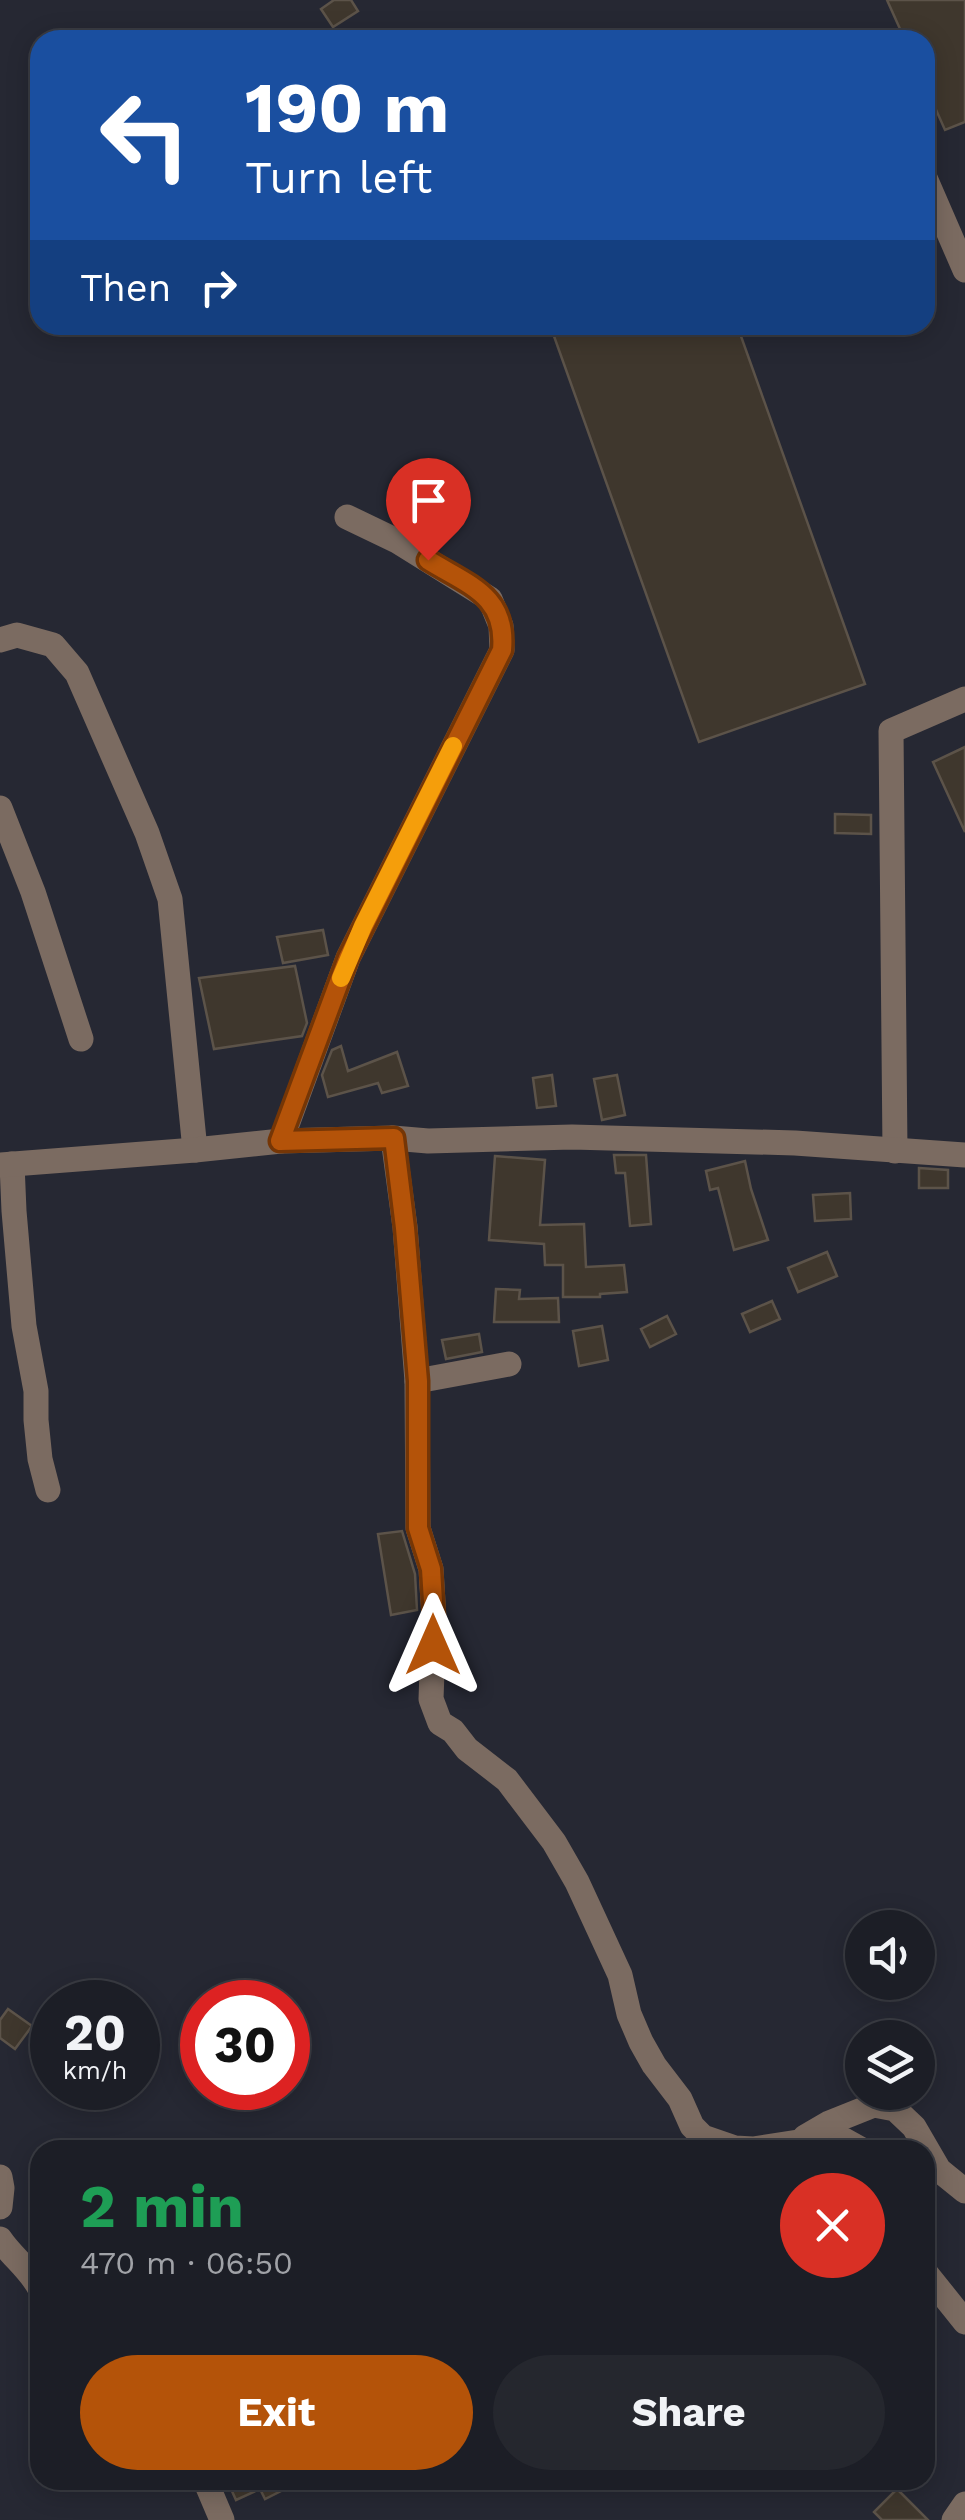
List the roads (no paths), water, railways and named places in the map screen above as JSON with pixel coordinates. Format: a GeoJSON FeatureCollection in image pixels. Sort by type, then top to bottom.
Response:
{"type":"FeatureCollection","features":[{"type":"Feature","properties":{"kind":"street"},"geometry":{"type":"LineString","coordinates":[[935,201],[965,270]]}},
{"type":"Feature","properties":{"kind":"street"},"geometry":{"type":"LineString","coordinates":[[280,1141],[348,958],[502,650],[501,626],[490,599],[397,541],[348,517]]}},
{"type":"Feature","properties":{"kind":"street"},"geometry":{"type":"LineString","coordinates":[[0,640],[17,634],[53,645],[77,673],[148,834],[170,900],[195,1150]]}},
{"type":"Feature","properties":{"kind":"street"},"geometry":{"type":"LineString","coordinates":[[895,1151],[891,730],[965,699]]}},
{"type":"Feature","properties":{"kind":"street"},"geometry":{"type":"LineString","coordinates":[[0,808],[34,892],[80,1039]]}},
{"type":"Feature","properties":{"kind":"street"},"geometry":{"type":"LineString","coordinates":[[48,1490],[40,1459],[36,1391],[24,1326],[6,1165],[280,1141],[394,1138],[428,1142],[572,1136],[795,1143],[965,1154]]}},
{"type":"Feature","properties":{"kind":"street"},"geometry":{"type":"LineString","coordinates":[[394,1138],[418,1381],[418,1528],[431,1569],[431,1699],[440,1723],[507,1780],[554,1842],[620,1974],[629,2014],[654,2065],[680,2099],[692,2126],[711,2140]]}},
{"type":"Feature","properties":{"kind":"street"},"geometry":{"type":"LineString","coordinates":[[418,1381],[509,1364]]}},
{"type":"Feature","properties":{"kind":"street"},"geometry":{"type":"LineString","coordinates":[[801,2140],[829,2123],[874,2105],[895,2108],[922,2140]]}},
{"type":"Feature","properties":{"kind":"street"},"geometry":{"type":"LineString","coordinates":[[801,2140],[844,2140]]}},
{"type":"Feature","properties":{"kind":"street"},"geometry":{"type":"LineString","coordinates":[[935,2163],[965,2192]]}},
{"type":"Feature","properties":{"kind":"street"},"geometry":{"type":"LineString","coordinates":[[0,2177],[0,2206]]}},
{"type":"Feature","properties":{"kind":"street"},"geometry":{"type":"LineString","coordinates":[[0,2239],[30,2273]]}},
{"type":"Feature","properties":{"kind":"street"},"geometry":{"type":"LineString","coordinates":[[935,2284],[965,2322]]}},
{"type":"Feature","properties":{"kind":"street"},"geometry":{"type":"LineString","coordinates":[[209,2490],[222,2520]]}},
{"type":"Feature","properties":{"kind":"street"},"geometry":{"type":"LineString","coordinates":[[954,2520],[965,2504]]}}]}
